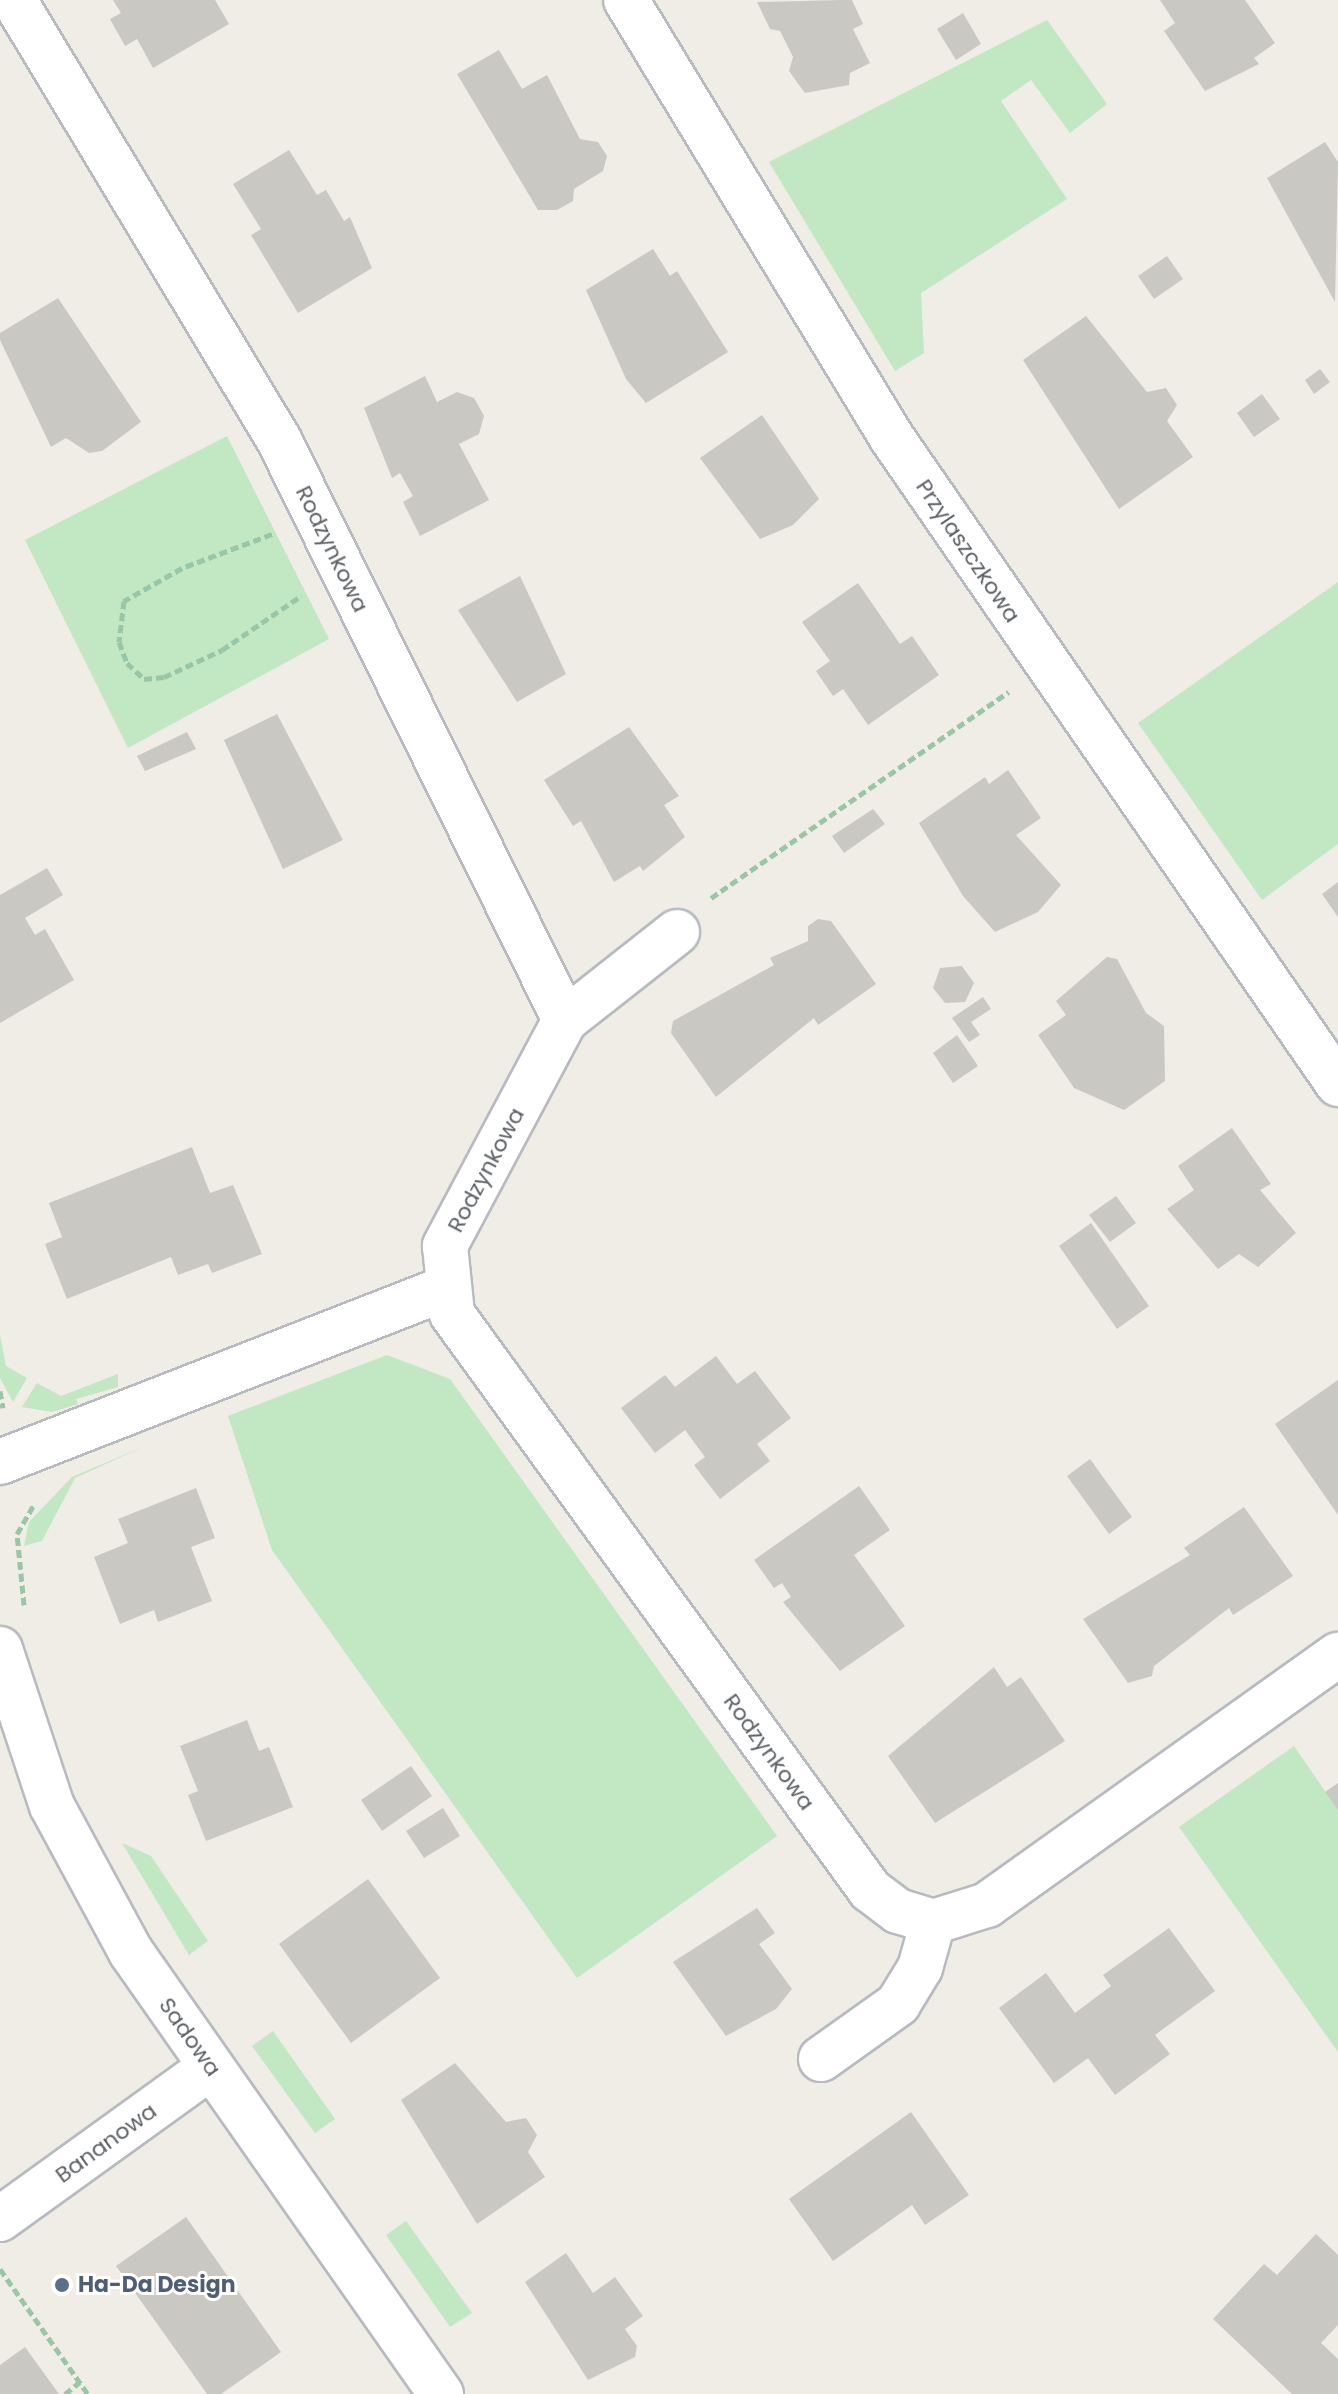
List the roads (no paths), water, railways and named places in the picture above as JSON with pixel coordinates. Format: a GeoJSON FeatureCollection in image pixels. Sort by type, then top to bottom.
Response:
{"type":"FeatureCollection","features":[{"type":"Feature","properties":{"kind":"street","name":"Rodzynkowa"},"geometry":{"type":"LineString","coordinates":[[14,0],[279,440],[565,1020],[445,1246],[447,1288],[463,1334],[860,1877],[898,1911],[933,1922]]}},
{"type":"Feature","properties":{"kind":"street","name":"Przylaszczkowa"},"geometry":{"type":"LineString","coordinates":[[626,0],[892,438],[1338,1084]]}},
{"type":"Feature","properties":{"kind":"street"},"geometry":{"type":"LineString","coordinates":[[565,1020],[677,932]]}},
{"type":"Feature","properties":{"kind":"street"},"geometry":{"type":"LineString","coordinates":[[0,1462],[447,1288]]}},
{"type":"Feature","properties":{"kind":"street","name":"Sadowa"},"geometry":{"type":"LineString","coordinates":[[0,1649],[28,1745],[80,1865],[211,2067],[441,2394]]}},
{"type":"Feature","properties":{"kind":"street"},"geometry":{"type":"LineString","coordinates":[[821,2059],[898,2004],[920,1968],[933,1922],[987,1905],[1338,1655]]}},
{"type":"Feature","properties":{"kind":"street","name":"Bananowa"},"geometry":{"type":"LineString","coordinates":[[0,2219],[211,2067]]}},
{"type":"Feature","properties":{"kind":"place","name":"Ha-Da Design"},"geometry":{"type":"Point","coordinates":[62,2285]}}]}
